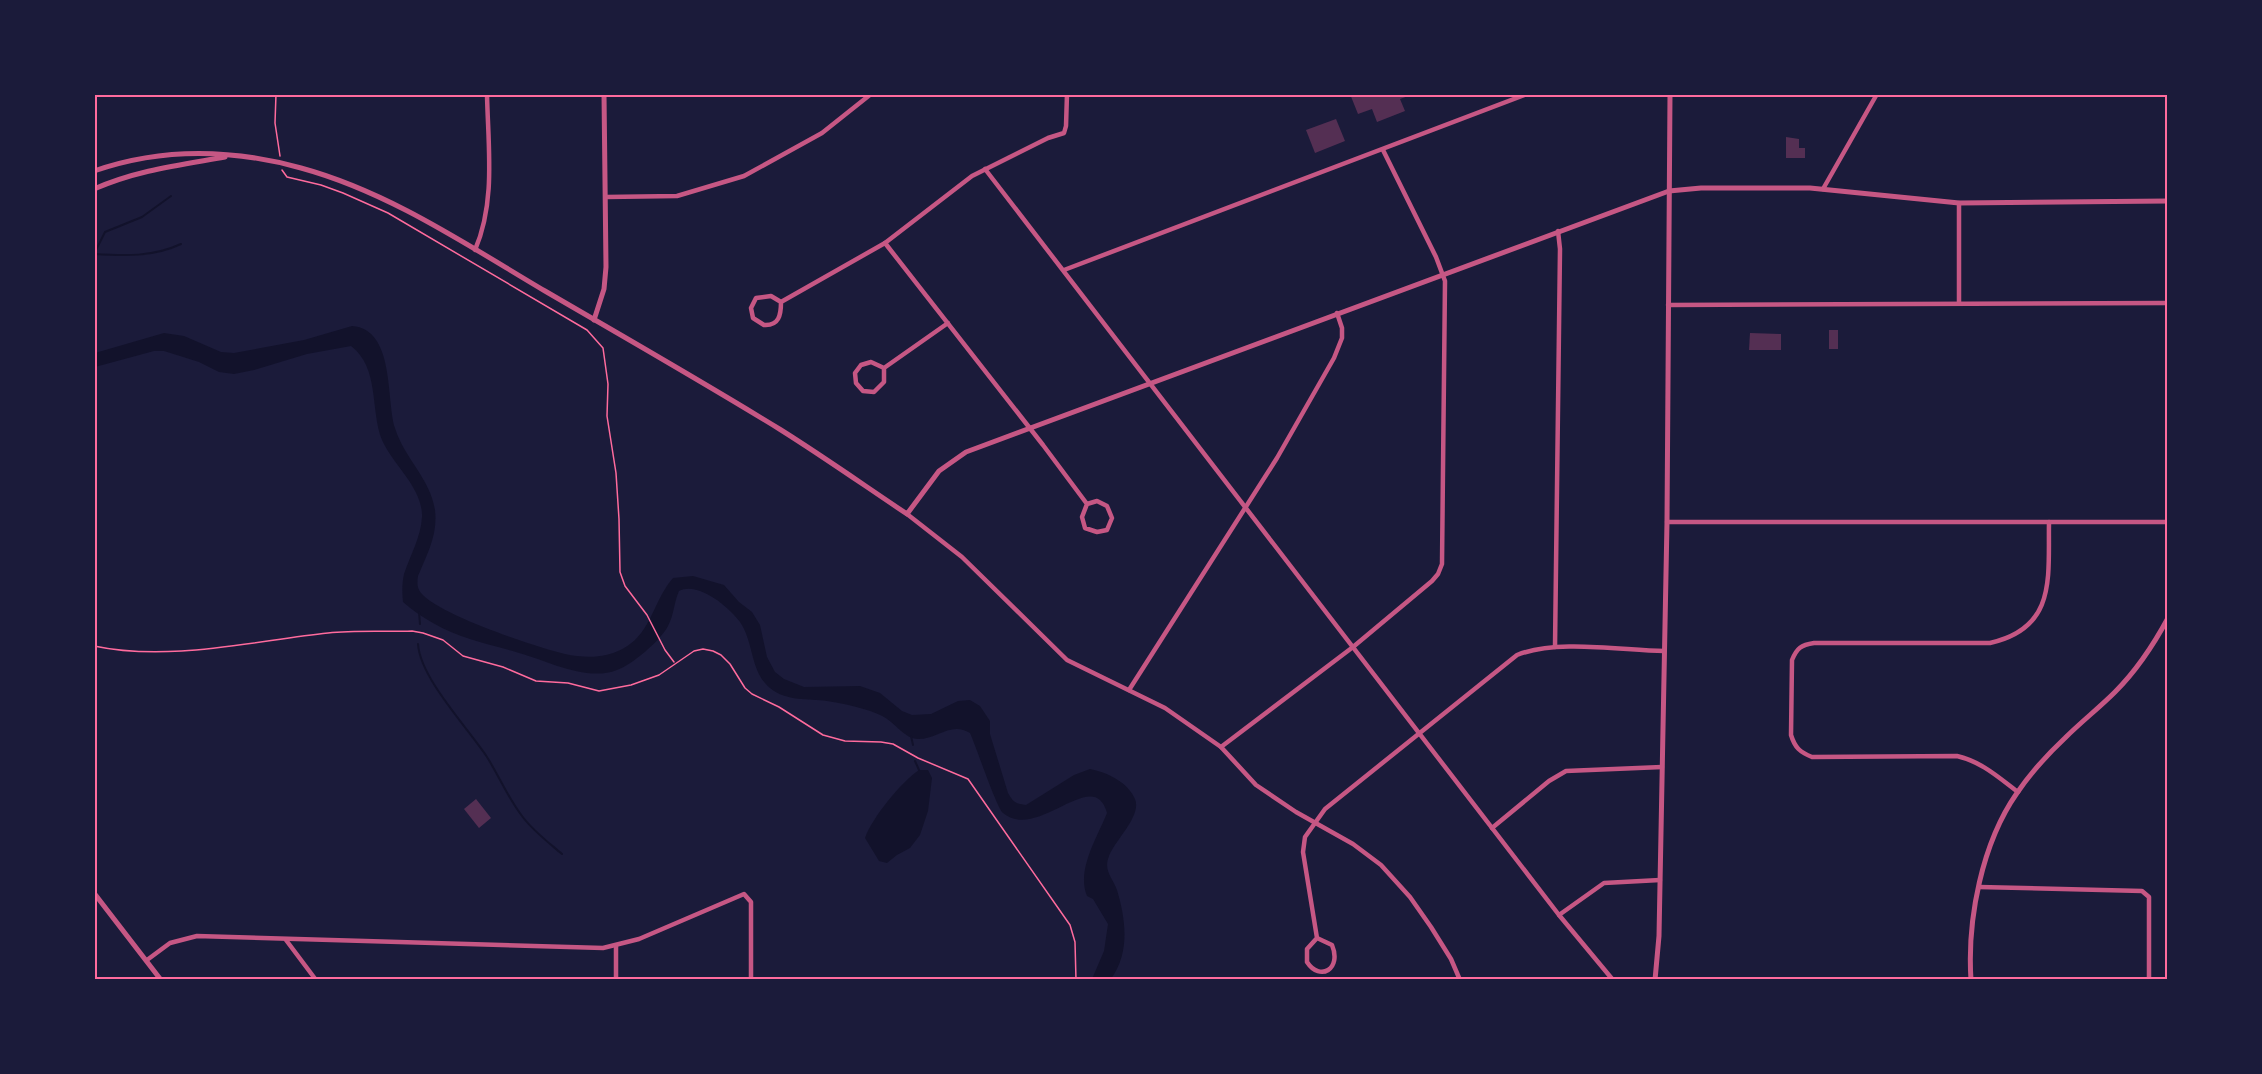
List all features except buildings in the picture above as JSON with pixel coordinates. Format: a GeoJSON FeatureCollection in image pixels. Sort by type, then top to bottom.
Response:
{"type":"FeatureCollection","features":[{"type":"Feature","properties":{"kind":"street"},"geometry":{"type":"LineString","coordinates":[[476,250],[484,227],[489,197],[487,94]]}},
{"type":"Feature","properties":{"kind":"street"},"geometry":{"type":"LineString","coordinates":[[594,320],[602,299],[605,278],[604,94]]}},
{"type":"Feature","properties":{"kind":"street"},"geometry":{"type":"LineString","coordinates":[[606,197],[677,196],[744,176],[822,133],[871,94]]}},
{"type":"Feature","properties":{"kind":"street"},"geometry":{"type":"LineString","coordinates":[[781,302],[885,243],[985,169],[1048,138],[1060,135],[1066,130],[1066,94]]}},
{"type":"Feature","properties":{"kind":"street"},"geometry":{"type":"LineString","coordinates":[[1064,270],[1527,94]]}},
{"type":"Feature","properties":{"kind":"street"},"geometry":{"type":"LineString","coordinates":[[1655,980],[1659,936],[1667,522],[1670,94]]}},
{"type":"Feature","properties":{"kind":"street"},"geometry":{"type":"LineString","coordinates":[[1823,189],[1877,94]]}},
{"type":"Feature","properties":{"kind":"street"},"geometry":{"type":"LineString","coordinates":[[1221,747],[1353,647],[1432,581],[1442,564],[1446,290],[1443,273],[1383,150]]}},
{"type":"Feature","properties":{"kind":"street"},"geometry":{"type":"LineString","coordinates":[[94,171],[133,160],[177,153],[202,152],[251,158],[300,168],[354,186],[394,204],[476,250],[782,431],[907,514],[962,556],[1067,660],[1165,708],[1221,747],[1256,785],[1296,812],[1353,844],[1388,873],[1410,897],[1451,958],[1460,980]]}},
{"type":"Feature","properties":{"kind":"street"},"geometry":{"type":"LineString","coordinates":[[94,189],[126,176],[164,166],[229,156]]}},
{"type":"Feature","properties":{"kind":"street"},"geometry":{"type":"LineString","coordinates":[[985,169],[1559,915],[1612,980]]}},
{"type":"Feature","properties":{"kind":"street"},"geometry":{"type":"LineString","coordinates":[[907,514],[939,471],[966,452],[1669,191],[1724,188],[1823,189],[1959,203],[2168,201]]}},
{"type":"Feature","properties":{"kind":"street"},"geometry":{"type":"LineString","coordinates":[[1959,203],[1959,303]]}},
{"type":"Feature","properties":{"kind":"street"},"geometry":{"type":"LineString","coordinates":[[1556,647],[1560,249],[1558,231]]}},
{"type":"Feature","properties":{"kind":"street"},"geometry":{"type":"LineString","coordinates":[[885,243],[1087,504]]}},
{"type":"Feature","properties":{"kind":"street"},"geometry":{"type":"LineString","coordinates":[[771,296],[781,302],[780,318],[775,323],[764,326],[753,318],[751,308],[756,298],[771,296]]}},
{"type":"Feature","properties":{"kind":"street"},"geometry":{"type":"LineString","coordinates":[[1668,305],[2168,303]]}},
{"type":"Feature","properties":{"kind":"street"},"geometry":{"type":"LineString","coordinates":[[1129,690],[1277,458],[1340,346],[1342,328],[1337,313]]}},
{"type":"Feature","properties":{"kind":"street"},"geometry":{"type":"LineString","coordinates":[[884,368],[948,323]]}},
{"type":"Feature","properties":{"kind":"street"},"geometry":{"type":"LineString","coordinates":[[871,362],[884,368],[884,382],[874,392],[863,391],[856,383],[855,372],[861,365],[871,362]]}},
{"type":"Feature","properties":{"kind":"street"},"geometry":{"type":"LineString","coordinates":[[1096,501],[1107,506],[1112,518],[1107,530],[1097,532],[1085,528],[1082,517],[1087,504],[1096,501]]}},
{"type":"Feature","properties":{"kind":"street"},"geometry":{"type":"LineString","coordinates":[[1667,522],[2168,522]]}},
{"type":"Feature","properties":{"kind":"street"},"geometry":{"type":"LineString","coordinates":[[2018,792],[1986,767],[1970,759],[1957,756],[1812,757],[1800,752],[1791,735],[1792,660],[1797,649],[1804,644],[1990,643],[2015,635],[2027,627],[2036,616],[2047,593],[2049,522]]}},
{"type":"Feature","properties":{"kind":"street"},"geometry":{"type":"LineString","coordinates":[[1971,980],[1971,942],[1979,887],[1994,837],[2018,792],[2065,737],[2116,691],[2135,669],[2168,618]]}},
{"type":"Feature","properties":{"kind":"street"},"geometry":{"type":"LineString","coordinates":[[1317,938],[1303,852],[1305,837],[1325,809],[1517,655],[1529,650],[1556,647],[1664,651]]}},
{"type":"Feature","properties":{"kind":"street"},"geometry":{"type":"LineString","coordinates":[[1492,828],[1549,781],[1566,771],[1662,767]]}},
{"type":"Feature","properties":{"kind":"street"},"geometry":{"type":"LineString","coordinates":[[1559,915],[1604,883],[1660,880]]}},
{"type":"Feature","properties":{"kind":"street"},"geometry":{"type":"LineString","coordinates":[[1979,887],[2142,891],[2148,897],[2149,902],[2149,980]]}},
{"type":"Feature","properties":{"kind":"street"},"geometry":{"type":"LineString","coordinates":[[94,893],[162,980]]}},
{"type":"Feature","properties":{"kind":"street"},"geometry":{"type":"LineString","coordinates":[[147,960],[170,943],[197,936],[533,947],[615,946],[649,935],[744,894],[751,902],[751,980]]}},
{"type":"Feature","properties":{"kind":"street"},"geometry":{"type":"LineString","coordinates":[[1317,938],[1332,945],[1335,953],[1336,961],[1332,968],[1325,971],[1316,970],[1307,962],[1307,949],[1317,938]]}},
{"type":"Feature","properties":{"kind":"street"},"geometry":{"type":"LineString","coordinates":[[286,940],[316,980]]}},
{"type":"Feature","properties":{"kind":"street"},"geometry":{"type":"LineString","coordinates":[[615,946],[616,980]]}},
{"type":"Feature","properties":{"kind":"path"},"geometry":{"type":"LineString","coordinates":[[276,94],[275,123],[280,156]]}},
{"type":"Feature","properties":{"kind":"path"},"geometry":{"type":"LineString","coordinates":[[282,172],[287,177],[332,189],[388,213],[587,330],[598,340],[603,348],[608,384],[607,416],[616,473],[620,572],[625,586],[647,615],[675,663]]}},
{"type":"Feature","properties":{"kind":"path"},"geometry":{"type":"LineString","coordinates":[[94,646],[134,652],[246,644],[331,633],[412,632],[443,640],[463,656],[503,667],[536,681],[567,683],[599,691],[630,685],[659,675],[694,651],[703,649],[713,651],[722,655],[745,688],[752,694],[779,707],[824,735],[844,741],[893,744],[918,758],[968,779],[1070,925],[1075,942],[1076,980]]}},
{"type":"Feature","properties":{"kind":"shaded area"},"geometry":{"type":"Polygon","coordinates":[[[352,326],[366,330],[376,339],[386,367],[395,428],[432,499],[436,519],[435,528],[418,576],[421,593],[431,602],[467,620],[533,645],[565,654],[596,657],[621,650],[632,642],[648,623],[673,578],[693,576],[724,585],[739,602],[752,612],[760,625],[767,657],[775,672],[784,679],[804,687],[860,686],[880,693],[902,711],[912,715],[931,714],[958,701],[970,700],[980,706],[990,721],[990,734],[1008,793],[1017,803],[1026,805],[1074,775],[1090,769],[1116,779],[1132,793],[1136,806],[1135,813],[1107,861],[1108,870],[1120,901],[1124,924],[1124,947],[1111,979],[1092,979],[1104,951],[1108,924],[1093,899],[1087,896],[1084,886],[1086,864],[1107,813],[1100,800],[1090,796],[1078,799],[1032,818],[1017,819],[1003,813],[996,801],[970,733],[957,729],[918,739],[904,734],[884,717],[869,711],[832,702],[783,696],[770,688],[759,674],[748,638],[740,622],[721,603],[704,592],[687,589],[679,591],[668,626],[653,645],[638,658],[617,670],[593,674],[568,669],[464,637],[443,629],[406,605],[403,602],[403,577],[420,532],[421,506],[413,486],[382,440],[370,378],[360,355],[351,346],[307,354],[234,374],[219,372],[199,362],[164,351],[154,351],[95,367],[95,353],[164,333],[184,336],[221,352],[234,353],[304,340],[352,326]]]}},
{"type":"Feature","properties":{"kind":"shaded area"},"geometry":{"type":"Polygon","coordinates":[[[919,770],[928,770],[932,778],[928,811],[920,835],[910,848],[887,863],[879,861],[865,838],[880,811],[919,770]]]}},
{"type":"Feature","properties":{"kind":"waterway"},"geometry":{"type":"LineString","coordinates":[[171,196],[142,217],[105,232],[94,254],[149,253],[181,244]]}},
{"type":"Feature","properties":{"kind":"waterway"},"geometry":{"type":"LineString","coordinates":[[419,612],[420,624]]}},
{"type":"Feature","properties":{"kind":"waterway"},"geometry":{"type":"LineString","coordinates":[[418,644],[427,672],[487,757],[517,809],[526,821],[562,854]]}},
{"type":"Feature","properties":{"kind":"waterway"},"geometry":{"type":"LineString","coordinates":[[911,736],[913,745]]}},
{"type":"Feature","properties":{"kind":"waterway"},"geometry":{"type":"LineString","coordinates":[[915,761],[919,770]]}}]}
